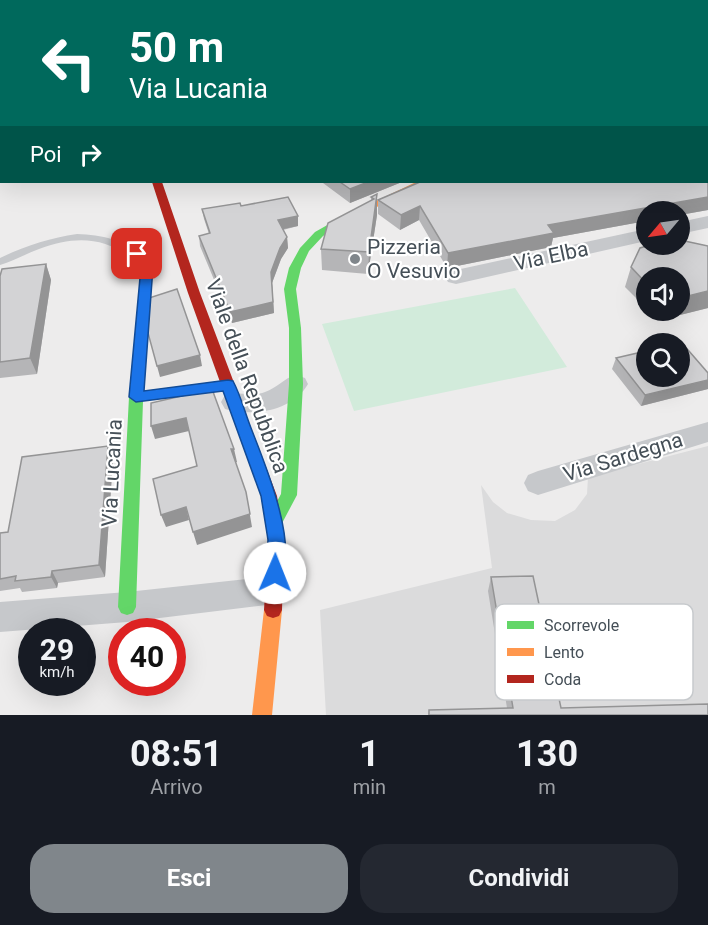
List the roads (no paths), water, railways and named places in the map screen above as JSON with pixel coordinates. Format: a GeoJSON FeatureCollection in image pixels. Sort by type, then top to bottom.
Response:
{"type":"FeatureCollection","features":[{"type":"Feature","properties":{"kind":"street","name":"Viale della Repubblica"},"geometry":{"type":"LineString","coordinates":[[157,183],[269,496],[274,522],[275,590],[262,715]]}},
{"type":"Feature","properties":{"kind":"street"},"geometry":{"type":"LineString","coordinates":[[274,522],[289,495],[296,384],[295,328],[290,288],[295,268],[304,250],[319,234],[347,216],[421,183]]}},
{"type":"Feature","properties":{"kind":"street"},"geometry":{"type":"LineString","coordinates":[[690,226],[708,222]]}},
{"type":"Feature","properties":{"kind":"street","name":"Via Elba"},"geometry":{"type":"LineString","coordinates":[[456,277],[636,237]]}},
{"type":"Feature","properties":{"kind":"street"},"geometry":{"type":"LineString","coordinates":[[231,393],[262,404],[274,400],[296,384]]}},
{"type":"Feature","properties":{"kind":"street","name":"Via Lucania"},"geometry":{"type":"LineString","coordinates":[[127,607],[136,397],[231,393]]}},
{"type":"Feature","properties":{"kind":"street","name":"Via Sardegna"},"geometry":{"type":"LineString","coordinates":[[538,483],[708,432]]}},
{"type":"Feature","properties":{"kind":"street"},"geometry":{"type":"LineString","coordinates":[[0,617],[127,607],[275,590]]}},
{"type":"Feature","properties":{"kind":"lane"},"geometry":{"type":"LineString","coordinates":[[0,262],[41,243],[92,236],[119,243],[137,254],[147,267],[136,397]]}},
{"type":"Feature","properties":{"kind":"place","name":"Pizzeria O Vesuvio"},"geometry":{"type":"Point","coordinates":[355,259]}}]}
